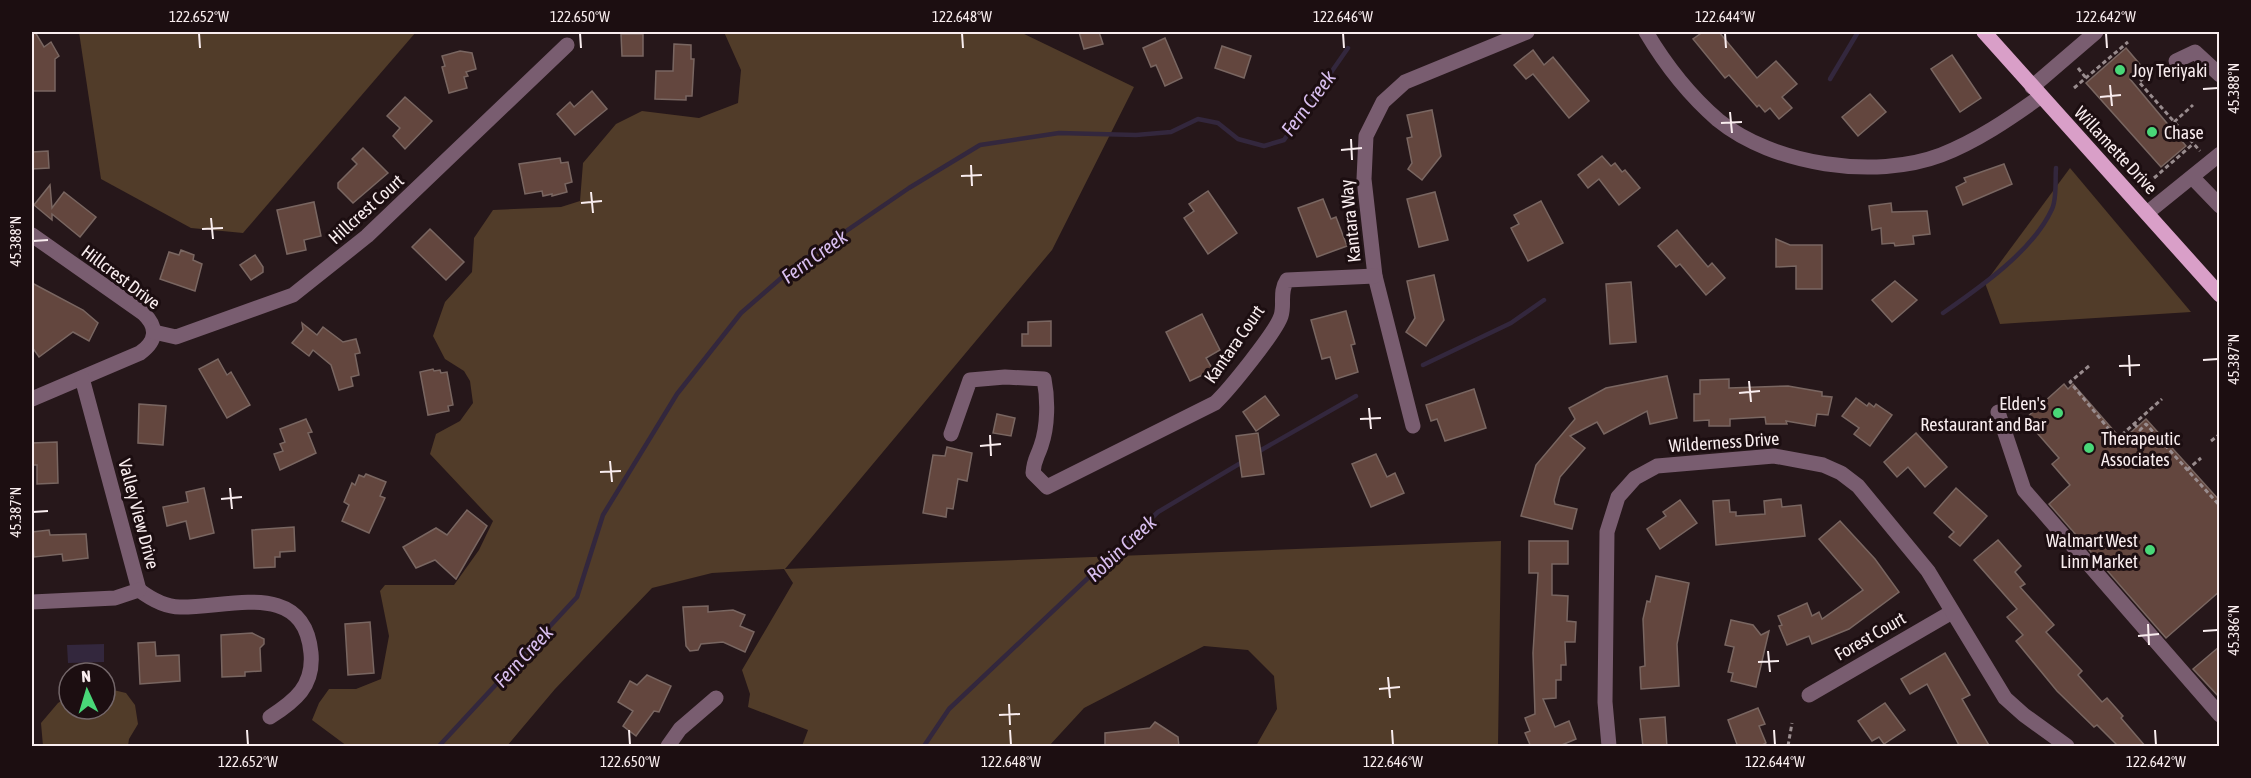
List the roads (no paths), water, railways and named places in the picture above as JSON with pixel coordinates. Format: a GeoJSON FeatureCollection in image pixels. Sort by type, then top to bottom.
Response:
{"type":"FeatureCollection","features":[{"type":"Feature","properties":{"kind":"main road","name":"Willamette Drive"},"geometry":{"type":"LineString","coordinates":[[1984,32],[2220,295]]}},
{"type":"Feature","properties":{"kind":"street","name":"Kantara Way"},"geometry":{"type":"LineString","coordinates":[[1413,426],[1375,276],[1364,179],[1366,136],[1383,102],[1405,82],[1428,70],[1527,32]]}},
{"type":"Feature","properties":{"kind":"street"},"geometry":{"type":"LineString","coordinates":[[1646,32],[1678,79],[1719,120],[1770,148],[1796,158],[1857,167],[1890,165],[1941,155],[1995,128],[2036,92],[2096,32]]}},
{"type":"Feature","properties":{"kind":"street","name":"Hillcrest Court"},"geometry":{"type":"LineString","coordinates":[[154,332],[176,337],[293,295],[367,236],[567,45]]}},
{"type":"Feature","properties":{"kind":"street"},"geometry":{"type":"LineString","coordinates":[[2176,61],[2195,52],[2220,75]]}},
{"type":"Feature","properties":{"kind":"street"},"geometry":{"type":"LineString","coordinates":[[2147,213],[2193,178],[2214,157]]}},
{"type":"Feature","properties":{"kind":"street"},"geometry":{"type":"LineString","coordinates":[[2193,178],[2220,207]]}},
{"type":"Feature","properties":{"kind":"street","name":"Hillcrest Drive"},"geometry":{"type":"LineString","coordinates":[[32,235],[143,314],[152,322],[154,332],[150,345],[140,353],[32,399]]}},
{"type":"Feature","properties":{"kind":"street","name":"Kantara Court"},"geometry":{"type":"LineString","coordinates":[[951,434],[970,380],[1005,377],[1044,379],[1047,397],[1041,447],[1034,460],[1033,473],[1047,487],[1215,403],[1228,390],[1281,317],[1282,287],[1287,280],[1375,276]]}},
{"type":"Feature","properties":{"kind":"street","name":"Valley View Drive"},"geometry":{"type":"LineString","coordinates":[[32,602],[115,598],[139,590],[82,378]]}},
{"type":"Feature","properties":{"kind":"street"},"geometry":{"type":"LineString","coordinates":[[1998,412],[2024,490],[2220,714]]}},
{"type":"Feature","properties":{"kind":"street","name":"Wilderness Drive"},"geometry":{"type":"LineString","coordinates":[[1609,747],[1605,702],[1609,521],[1616,500],[1635,478],[1657,466],[1774,456],[1794,458],[1836,470],[1858,486],[1928,571],[2006,698],[2024,715],[2067,747]]}},
{"type":"Feature","properties":{"kind":"street"},"geometry":{"type":"LineString","coordinates":[[139,590],[162,603],[180,607],[271,602],[296,618],[309,637],[312,669],[309,681],[304,690],[270,717]]}},
{"type":"Feature","properties":{"kind":"street","name":"Forest Court"},"geometry":{"type":"LineString","coordinates":[[1809,695],[1952,612]]}},
{"type":"Feature","properties":{"kind":"street"},"geometry":{"type":"LineString","coordinates":[[668,747],[680,729],[716,698]]}},
{"type":"Feature","properties":{"kind":"waterway","name":"Robin Creek"},"geometry":{"type":"LineString","coordinates":[[1830,79],[1858,32]]}},
{"type":"Feature","properties":{"kind":"waterway","name":"Fern Creek"},"geometry":{"type":"LineString","coordinates":[[439,746],[577,597],[603,515],[677,394],[741,313],[795,266],[909,188],[980,145],[1059,133],[1136,135],[1171,132],[1198,119],[1218,123],[1238,139],[1264,146],[1284,140],[1348,48]]}},
{"type":"Feature","properties":{"kind":"waterway"},"geometry":{"type":"LineString","coordinates":[[1943,313],[1973,292],[2019,254],[2043,225],[2054,205],[2056,168]]}},
{"type":"Feature","properties":{"kind":"waterway","name":"Robin Creek"},"geometry":{"type":"LineString","coordinates":[[1423,365],[1511,323],[1544,300]]}},
{"type":"Feature","properties":{"kind":"waterway","name":"Robin Creek"},"geometry":{"type":"LineString","coordinates":[[1256,453],[1356,396]]}},
{"type":"Feature","properties":{"kind":"waterway","name":"Robin Creek"},"geometry":{"type":"LineString","coordinates":[[924,746],[949,709],[1158,512],[1244,461]]}},
{"type":"Feature","properties":{"kind":"place","name":"Joy Teriyaki"},"geometry":{"type":"Point","coordinates":[2120,70]}},
{"type":"Feature","properties":{"kind":"place","name":"Chase"},"geometry":{"type":"Point","coordinates":[2152,132]}},
{"type":"Feature","properties":{"kind":"place","name":"Elden's Restaurant and Bar"},"geometry":{"type":"Point","coordinates":[2058,413]}},
{"type":"Feature","properties":{"kind":"place","name":"Therapeutic Associates"},"geometry":{"type":"Point","coordinates":[2089,448]}},
{"type":"Feature","properties":{"kind":"place","name":"Walmart West Linn Market"},"geometry":{"type":"Point","coordinates":[2150,550]}}]}
